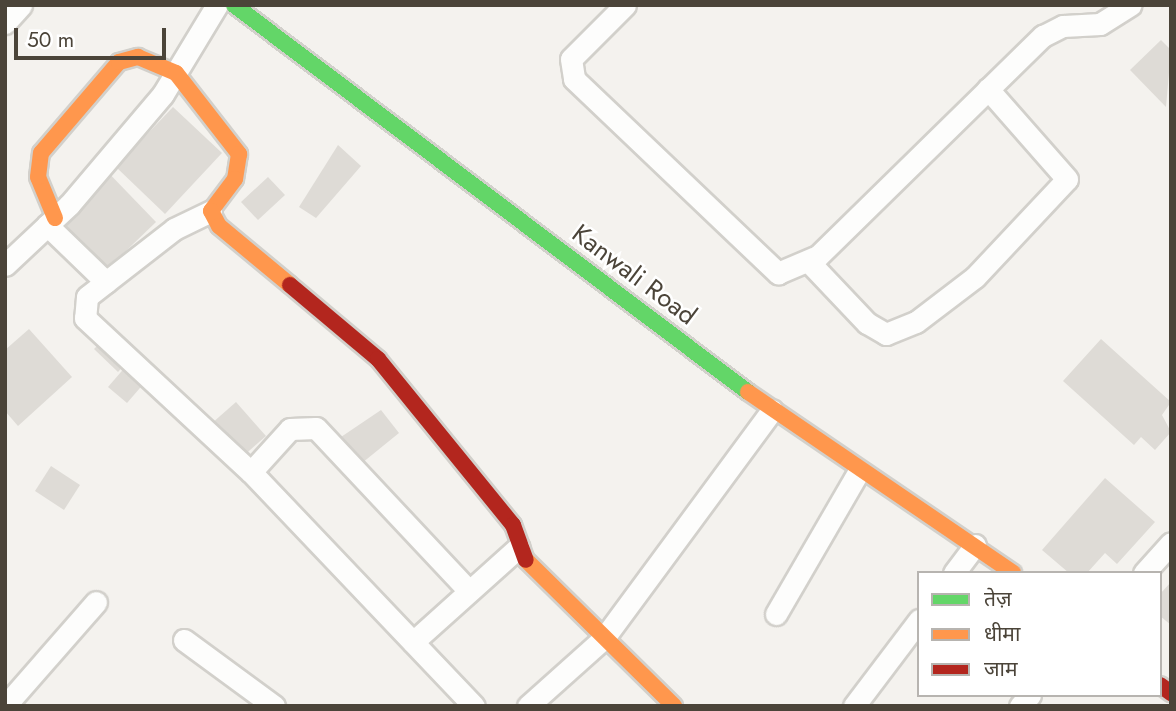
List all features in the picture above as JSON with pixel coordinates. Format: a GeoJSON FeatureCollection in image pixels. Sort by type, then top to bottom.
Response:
{"type":"FeatureCollection","features":[{"type":"Feature","properties":{"kind":"street"},"geometry":{"type":"LineString","coordinates":[[5,23],[22,5]]}},
{"type":"Feature","properties":{"kind":"street"},"geometry":{"type":"LineString","coordinates":[[5,265],[51,221],[176,73],[217,5]]}},
{"type":"Feature","properties":{"kind":"street"},"geometry":{"type":"LineString","coordinates":[[625,5],[571,59],[573,79],[768,268],[792,272],[810,263],[1043,36],[1063,26],[1100,24],[1130,5]]}},
{"type":"Feature","properties":{"kind":"street","name":"Kanwali Road"},"geometry":{"type":"LineString","coordinates":[[239,7],[772,410],[1010,571]]}},
{"type":"Feature","properties":{"kind":"street"},"geometry":{"type":"LineString","coordinates":[[106,282],[51,221],[38,177],[41,153],[52,136],[119,62],[138,57],[176,73],[239,154],[235,180],[211,211],[174,229],[87,297],[85,318],[251,472],[474,706]]}},
{"type":"Feature","properties":{"kind":"street"},"geometry":{"type":"LineString","coordinates":[[810,263],[867,323],[886,334],[916,322],[975,277],[1067,179],[988,89]]}},
{"type":"Feature","properties":{"kind":"street"},"geometry":{"type":"LineString","coordinates":[[211,211],[219,226],[378,359],[513,525],[528,568],[674,706]]}},
{"type":"Feature","properties":{"kind":"street"},"geometry":{"type":"LineString","coordinates":[[528,706],[604,638],[772,410]]}},
{"type":"Feature","properties":{"kind":"street"},"geometry":{"type":"LineString","coordinates":[[251,472],[290,429],[316,428],[468,590]]}},
{"type":"Feature","properties":{"kind":"street"},"geometry":{"type":"LineString","coordinates":[[776,614],[859,471]]}},
{"type":"Feature","properties":{"kind":"street"},"geometry":{"type":"LineString","coordinates":[[1146,571],[1171,543]]}},
{"type":"Feature","properties":{"kind":"street"},"geometry":{"type":"LineString","coordinates":[[956,571],[975,545]]}},
{"type":"Feature","properties":{"kind":"street"},"geometry":{"type":"LineString","coordinates":[[413,642],[519,547]]}},
{"type":"Feature","properties":{"kind":"street"},"geometry":{"type":"LineString","coordinates":[[5,706],[96,602]]}},
{"type":"Feature","properties":{"kind":"street"},"geometry":{"type":"LineString","coordinates":[[854,706],[917,623]]}},
{"type":"Feature","properties":{"kind":"street"},"geometry":{"type":"LineString","coordinates":[[184,640],[274,706]]}},
{"type":"Feature","properties":{"kind":"building"},"geometry":{"type":"Polygon","coordinates":[[[1161,40],[1171,50],[1166,107],[1130,70],[1161,40]]]}},
{"type":"Feature","properties":{"kind":"building"},"geometry":{"type":"Polygon","coordinates":[[[173,107],[222,153],[165,214],[116,167],[173,107]]]}},
{"type":"Feature","properties":{"kind":"building"},"geometry":{"type":"Polygon","coordinates":[[[338,145],[361,166],[316,218],[299,207],[338,145]]]}},
{"type":"Feature","properties":{"kind":"building"},"geometry":{"type":"Polygon","coordinates":[[[101,165],[156,222],[102,274],[47,217],[101,165]]]}},
{"type":"Feature","properties":{"kind":"building"},"geometry":{"type":"Polygon","coordinates":[[[268,177],[285,195],[258,220],[241,202],[268,177]]]}},
{"type":"Feature","properties":{"kind":"building"},"geometry":{"type":"Polygon","coordinates":[[[29,329],[72,377],[18,426],[5,411],[5,350],[29,329]]]}},
{"type":"Feature","properties":{"kind":"building"},"geometry":{"type":"Polygon","coordinates":[[[1101,339],[1171,402],[1162,415],[1171,432],[1155,450],[1141,437],[1134,445],[1063,381],[1101,339]]]}},
{"type":"Feature","properties":{"kind":"building"},"geometry":{"type":"Polygon","coordinates":[[[103,340],[127,362],[118,372],[94,349],[103,340]]]}},
{"type":"Feature","properties":{"kind":"building"},"geometry":{"type":"Polygon","coordinates":[[[127,365],[146,381],[127,403],[108,387],[127,365]]]}},
{"type":"Feature","properties":{"kind":"building"},"geometry":{"type":"Polygon","coordinates":[[[236,402],[266,436],[241,458],[211,424],[236,402]]]}},
{"type":"Feature","properties":{"kind":"building"},"geometry":{"type":"Polygon","coordinates":[[[381,410],[399,433],[362,463],[341,437],[381,410]]]}},
{"type":"Feature","properties":{"kind":"building"},"geometry":{"type":"Polygon","coordinates":[[[51,466],[80,485],[64,510],[35,491],[51,466]]]}},
{"type":"Feature","properties":{"kind":"building"},"geometry":{"type":"Polygon","coordinates":[[[1105,478],[1155,522],[1117,564],[1105,553],[1089,571],[1067,571],[1042,550],[1105,478]]]}},
{"type":"Feature","properties":{"kind":"building"},"geometry":{"type":"Polygon","coordinates":[[[1171,582],[1171,625],[1162,618],[1162,592],[1171,582]]]}},
{"type":"Feature","properties":{"kind":"traffic: fast"},"geometry":{"type":"LineString","coordinates":[[234,5],[748,392]]}},
{"type":"Feature","properties":{"kind":"traffic: slow"},"geometry":{"type":"LineString","coordinates":[[55,218],[38,177],[41,153],[119,62],[138,57],[176,73],[239,154],[235,179],[211,211],[219,226],[290,285]]}},
{"type":"Feature","properties":{"kind":"traffic: slow"},"geometry":{"type":"LineString","coordinates":[[748,392],[1010,571]]}},
{"type":"Feature","properties":{"kind":"traffic: slow"},"geometry":{"type":"LineString","coordinates":[[526,560],[674,706]]}},
{"type":"Feature","properties":{"kind":"traffic: jam"},"geometry":{"type":"LineString","coordinates":[[290,285],[378,359],[513,525],[526,560]]}},
{"type":"Feature","properties":{"kind":"traffic: jam"},"geometry":{"type":"LineString","coordinates":[[1162,686],[1171,693]]}}]}
